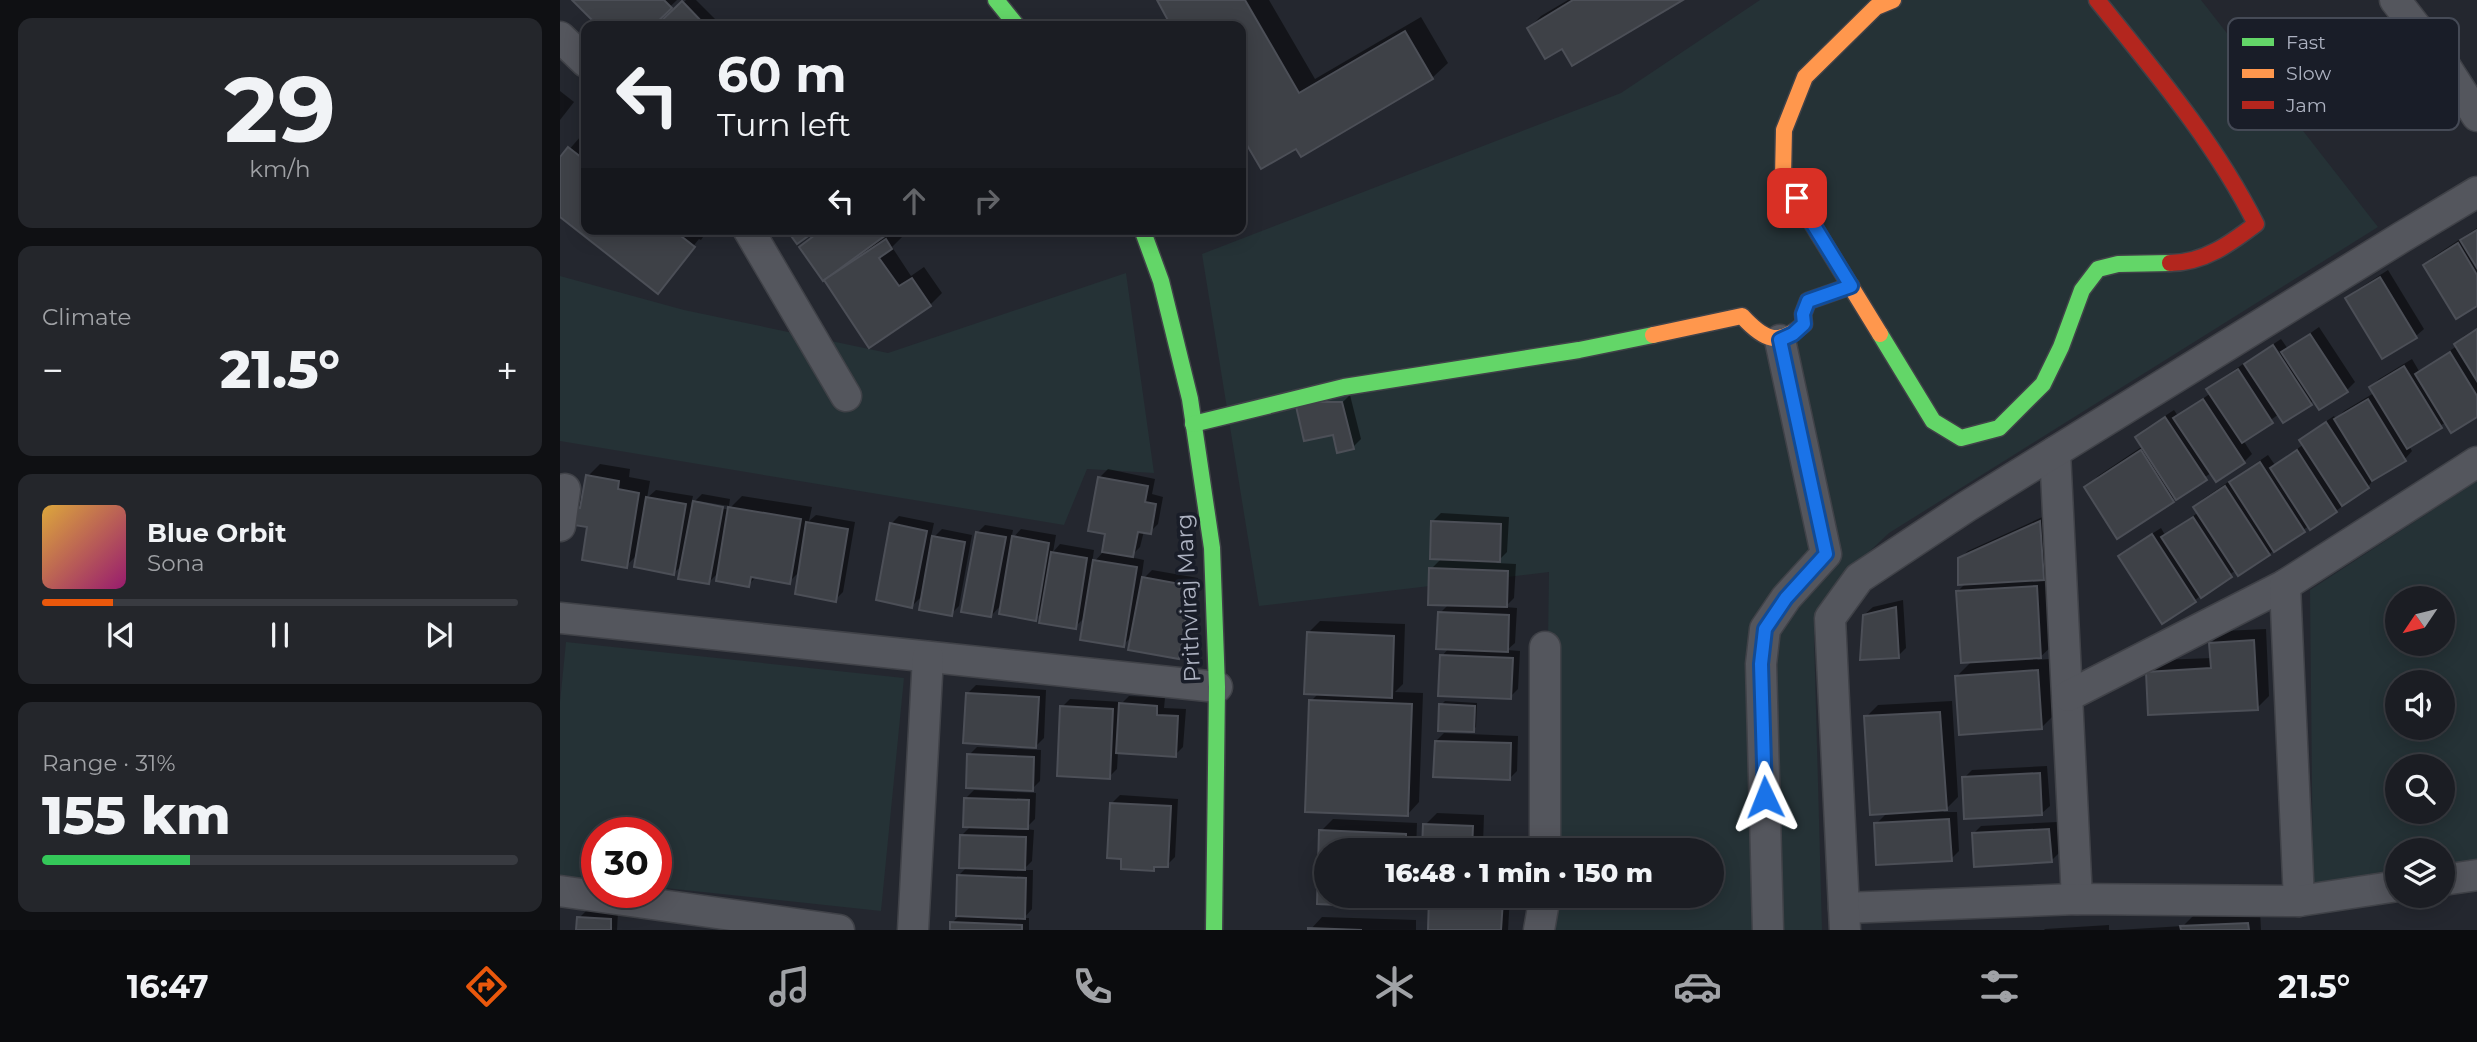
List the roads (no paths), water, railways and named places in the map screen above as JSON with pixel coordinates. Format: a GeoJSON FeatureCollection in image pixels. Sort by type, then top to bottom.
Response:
{"type":"FeatureCollection","features":[{"type":"Feature","properties":{"kind":"street"},"geometry":{"type":"LineString","coordinates":[[997,0],[1013,21]]}},
{"type":"Feature","properties":{"kind":"street"},"geometry":{"type":"LineString","coordinates":[[1893,0],[1876,7],[1805,77],[1783,130],[1783,176],[1933,421],[1961,438],[1999,429],[2043,384],[2062,347],[2068,323],[2082,289],[2098,269],[2118,264],[2181,264],[2223,249],[2256,224],[2234,181],[2175,96],[2097,0]]}},
{"type":"Feature","properties":{"kind":"street"},"geometry":{"type":"LineString","coordinates":[[2395,0],[2409,18]]}},
{"type":"Feature","properties":{"kind":"street"},"geometry":{"type":"LineString","coordinates":[[560,37],[581,57]]}},
{"type":"Feature","properties":{"kind":"street"},"geometry":{"type":"LineString","coordinates":[[2459,88],[2477,116]]}},
{"type":"Feature","properties":{"kind":"street"},"geometry":{"type":"LineString","coordinates":[[2385,888],[2299,901],[2077,900],[1845,919],[1830,618],[1859,578],[1966,507],[2477,192]]}},
{"type":"Feature","properties":{"kind":"street"},"geometry":{"type":"LineString","coordinates":[[751,235],[846,396]]}},
{"type":"Feature","properties":{"kind":"street","name":"Prithviraj Marg"},"geometry":{"type":"LineString","coordinates":[[1144,235],[1161,282],[1190,400],[1212,548],[1217,687],[1214,930]]}},
{"type":"Feature","properties":{"kind":"street"},"geometry":{"type":"LineString","coordinates":[[1193,424],[1344,387],[1579,350],[1742,316],[1754,329],[1767,337],[1780,340],[1793,334],[1804,324],[1803,314],[1808,301],[1851,286]]}},
{"type":"Feature","properties":{"kind":"street"},"geometry":{"type":"LineString","coordinates":[[1769,930],[1761,664],[1765,629],[1786,598],[1826,554],[1780,340]]}},
{"type":"Feature","properties":{"kind":"street"},"geometry":{"type":"LineString","coordinates":[[2055,452],[2077,900]]}},
{"type":"Feature","properties":{"kind":"street"},"geometry":{"type":"LineString","coordinates":[[2067,696],[2285,585],[2477,462]]}},
{"type":"Feature","properties":{"kind":"street"},"geometry":{"type":"LineString","coordinates":[[560,526],[565,489]]}},
{"type":"Feature","properties":{"kind":"street"},"geometry":{"type":"LineString","coordinates":[[2285,585],[2299,901]]}},
{"type":"Feature","properties":{"kind":"street"},"geometry":{"type":"LineString","coordinates":[[560,618],[1217,687]]}},
{"type":"Feature","properties":{"kind":"street"},"geometry":{"type":"LineString","coordinates":[[1545,647],[1545,838]]}},
{"type":"Feature","properties":{"kind":"street"},"geometry":{"type":"LineString","coordinates":[[913,930],[928,657]]}},
{"type":"Feature","properties":{"kind":"street"},"geometry":{"type":"LineString","coordinates":[[2455,878],[2477,875]]}},
{"type":"Feature","properties":{"kind":"street"},"geometry":{"type":"LineString","coordinates":[[560,891],[839,930]]}},
{"type":"Feature","properties":{"kind":"street"},"geometry":{"type":"LineString","coordinates":[[1539,930],[1543,908]]}}]}
